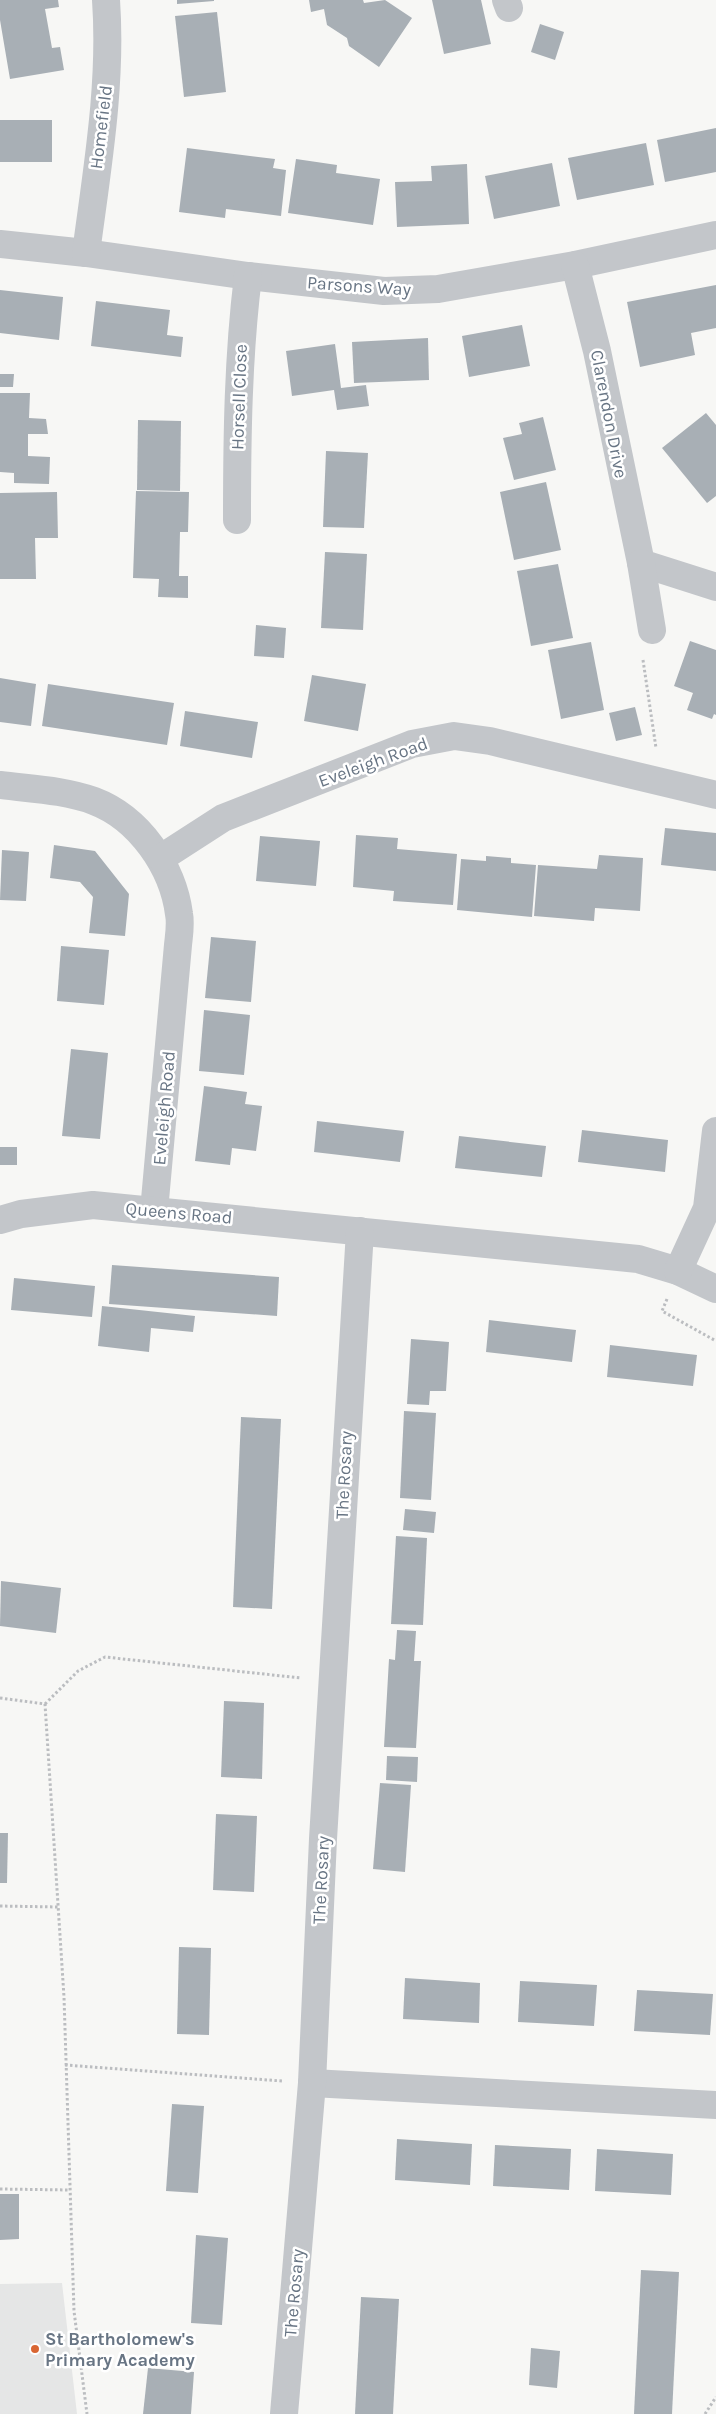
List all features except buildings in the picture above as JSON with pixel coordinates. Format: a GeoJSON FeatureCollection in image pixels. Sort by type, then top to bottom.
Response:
{"type":"FeatureCollection","features":[{"type":"Feature","properties":{"kind":"street","name":"Homefield"},"geometry":{"type":"LineString","coordinates":[[86,253],[106,88],[109,40],[106,0]]}},
{"type":"Feature","properties":{"kind":"street","name":"Parsons Way"},"geometry":{"type":"LineString","coordinates":[[0,244],[86,253],[248,276],[384,291],[438,289],[575,265],[716,235]]}},
{"type":"Feature","properties":{"kind":"street","name":"Clarendon Drive"},"geometry":{"type":"LineString","coordinates":[[575,265],[597,352],[641,563],[652,630]]}},
{"type":"Feature","properties":{"kind":"street","name":"Horsell Close"},"geometry":{"type":"LineString","coordinates":[[237,520],[237,424],[241,333],[248,276]]}},
{"type":"Feature","properties":{"kind":"street"},"geometry":{"type":"LineString","coordinates":[[641,563],[716,587]]}},
{"type":"Feature","properties":{"kind":"street","name":"Eveleigh Road"},"geometry":{"type":"LineString","coordinates":[[161,858],[223,818],[412,744],[454,736],[490,741],[716,794]]}},
{"type":"Feature","properties":{"kind":"street","name":"Eveleigh Road"},"geometry":{"type":"LineString","coordinates":[[0,785],[74,795],[95,802],[116,813],[161,858],[173,885],[180,915],[154,1211]]}},
{"type":"Feature","properties":{"kind":"street"},"geometry":{"type":"LineString","coordinates":[[678,1271],[707,1208],[716,1131]]}},
{"type":"Feature","properties":{"kind":"street","name":"Queens Road"},"geometry":{"type":"LineString","coordinates":[[0,1220],[21,1214],[93,1206],[360,1231]]}},
{"type":"Feature","properties":{"kind":"street"},"geometry":{"type":"LineString","coordinates":[[360,1231],[638,1259],[678,1271],[716,1289]]}},
{"type":"Feature","properties":{"kind":"street","name":"The Rosary"},"geometry":{"type":"LineString","coordinates":[[284,2414],[312,2083],[323,1839],[360,1231]]}},
{"type":"Feature","properties":{"kind":"street"},"geometry":{"type":"LineString","coordinates":[[312,2083],[716,2104]]}},
{"type":"Feature","properties":{"kind":"path"},"geometry":{"type":"LineString","coordinates":[[652,630],[642,661],[661,781]]}},
{"type":"Feature","properties":{"kind":"path"},"geometry":{"type":"LineString","coordinates":[[678,1271],[662,1311],[716,1341]]}},
{"type":"Feature","properties":{"kind":"path"},"geometry":{"type":"LineString","coordinates":[[87,2414],[74,2310],[64,1997],[45,1704],[78,1671],[105,1658],[333,1681]]}},
{"type":"Feature","properties":{"kind":"path"},"geometry":{"type":"LineString","coordinates":[[0,1698],[45,1704]]}},
{"type":"Feature","properties":{"kind":"path"},"geometry":{"type":"LineString","coordinates":[[0,1906],[58,1907]]}},
{"type":"Feature","properties":{"kind":"path"},"geometry":{"type":"LineString","coordinates":[[65,2065],[312,2083]]}},
{"type":"Feature","properties":{"kind":"path"},"geometry":{"type":"LineString","coordinates":[[0,2190],[69,2190]]}},
{"type":"Feature","properties":{"kind":"path"},"geometry":{"type":"LineString","coordinates":[[705,2414],[716,2397]]}},
{"type":"Feature","properties":{"kind":"shaded area","name":"St Bartholomew's Primary Academy"},"geometry":{"type":"Polygon","coordinates":[[[62,2283],[77,2414],[0,2414],[0,2284],[62,2283]]]}},
{"type":"Feature","properties":{"kind":"place","name":"St Bartholomew's Primary Academy"},"geometry":{"type":"Point","coordinates":[35,2349]}}]}
